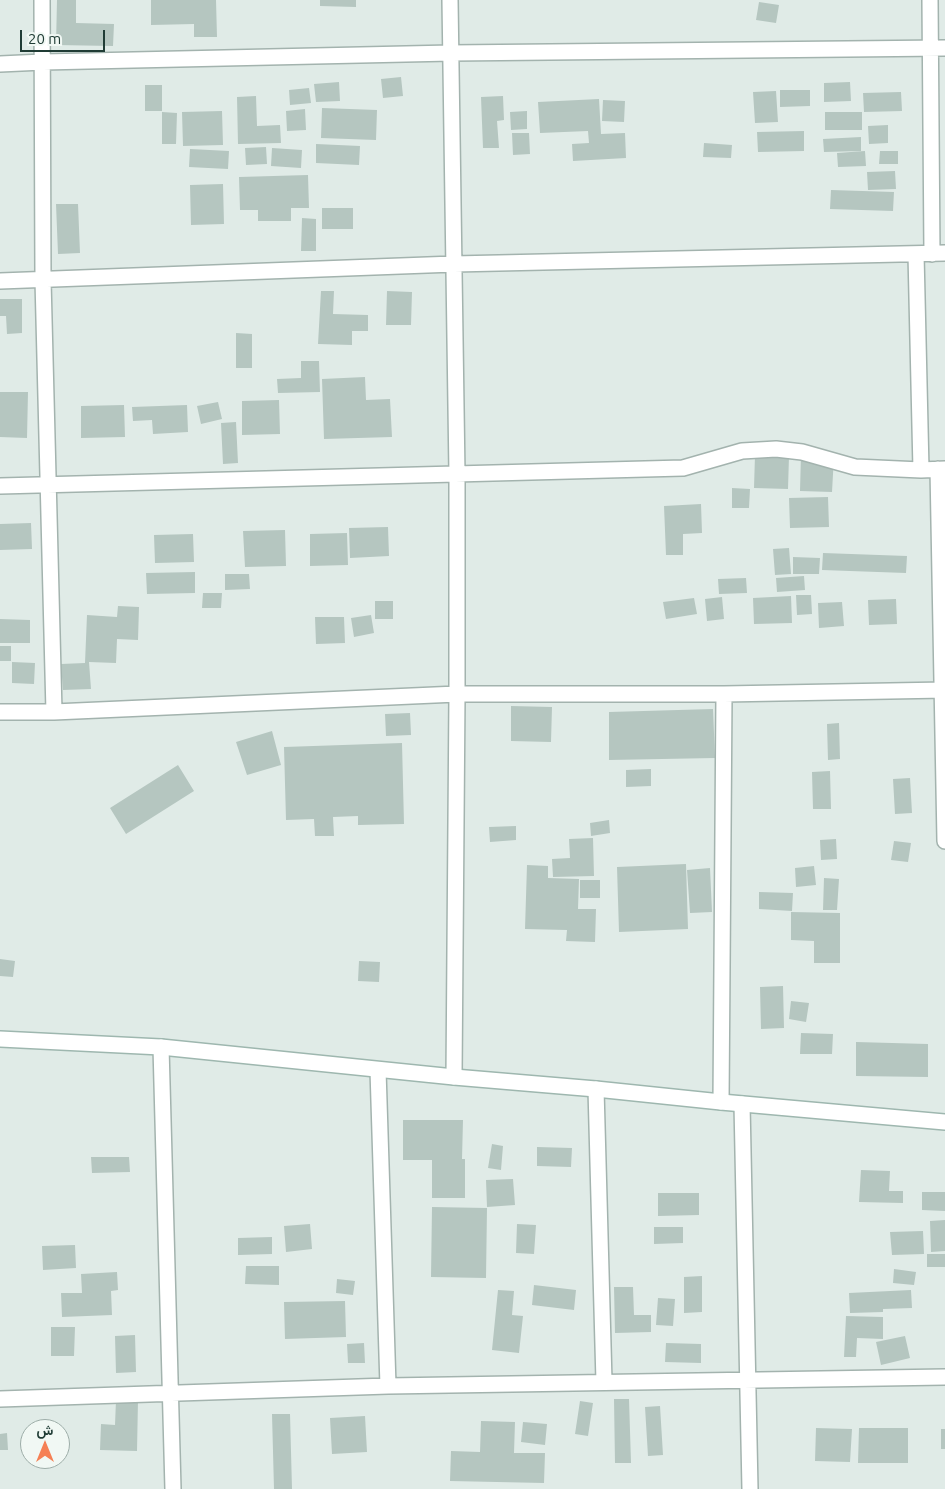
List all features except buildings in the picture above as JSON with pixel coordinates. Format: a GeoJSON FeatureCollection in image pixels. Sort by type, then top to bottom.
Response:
{"type":"FeatureCollection","features":[{"type":"Feature","properties":{"kind":"street"},"geometry":{"type":"LineString","coordinates":[[42,0],[43,280],[54,712]]}},
{"type":"Feature","properties":{"kind":"street"},"geometry":{"type":"LineString","coordinates":[[450,0],[457,474],[454,1077]]}},
{"type":"Feature","properties":{"kind":"street"},"geometry":{"type":"LineString","coordinates":[[0,281],[454,264],[939,253],[938,48],[930,0]]}},
{"type":"Feature","properties":{"kind":"street"},"geometry":{"type":"LineString","coordinates":[[0,64],[451,53],[938,48]]}},
{"type":"Feature","properties":{"kind":"street"},"geometry":{"type":"LineString","coordinates":[[916,254],[921,470]]}},
{"type":"Feature","properties":{"kind":"street"},"geometry":{"type":"LineString","coordinates":[[0,486],[682,468],[742,451],[776,449],[802,452],[855,467],[941,469],[945,841]]}},
{"type":"Feature","properties":{"kind":"street"},"geometry":{"type":"LineString","coordinates":[[0,712],[54,712],[457,694],[724,694],[944,690]]}},
{"type":"Feature","properties":{"kind":"street"},"geometry":{"type":"LineString","coordinates":[[721,1102],[724,694]]}},
{"type":"Feature","properties":{"kind":"street"},"geometry":{"type":"LineString","coordinates":[[0,1039],[161,1047],[378,1070],[945,1122]]}},
{"type":"Feature","properties":{"kind":"street"},"geometry":{"type":"LineString","coordinates":[[161,1047],[174,1489]]}},
{"type":"Feature","properties":{"kind":"street"},"geometry":{"type":"LineString","coordinates":[[378,1070],[388,1386]]}},
{"type":"Feature","properties":{"kind":"street"},"geometry":{"type":"LineString","coordinates":[[596,1089],[604,1382]]}},
{"type":"Feature","properties":{"kind":"street"},"geometry":{"type":"LineString","coordinates":[[742,1104],[750,1489]]}},
{"type":"Feature","properties":{"kind":"street"},"geometry":{"type":"LineString","coordinates":[[0,1398],[388,1386],[945,1377]]}}]}
